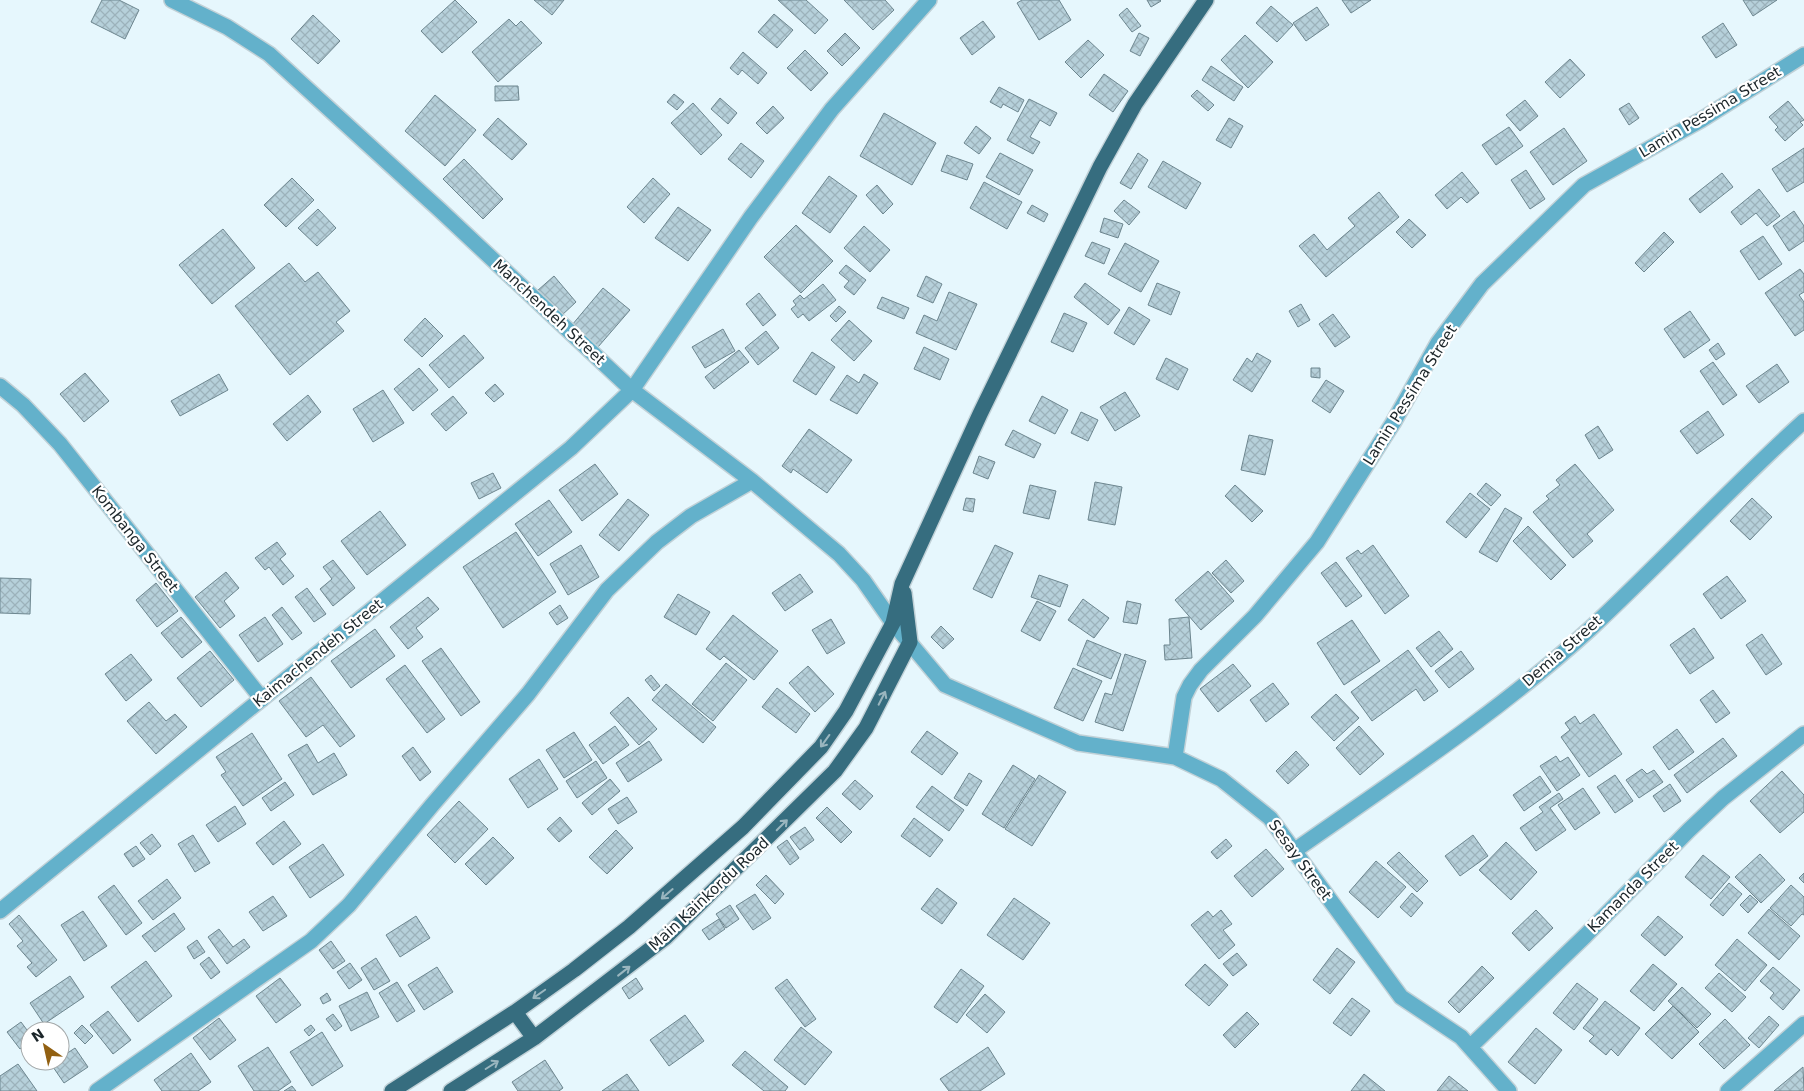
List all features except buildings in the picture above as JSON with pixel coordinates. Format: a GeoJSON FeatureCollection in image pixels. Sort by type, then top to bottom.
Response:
{"type":"FeatureCollection","features":[{"type":"Feature","properties":{"kind":"main road"},"geometry":{"type":"LineString","coordinates":[[392,1091],[515,1012],[574,970],[629,927],[743,827],[821,748],[846,712],[893,623],[902,584],[984,406],[1100,167],[1135,104],[1206,0]]}},
{"type":"Feature","properties":{"kind":"main road"},"geometry":{"type":"LineString","coordinates":[[902,584],[910,642]]}},
{"type":"Feature","properties":{"kind":"main road","name":"Main Kainkordu Road"},"geometry":{"type":"LineString","coordinates":[[451,1091],[534,1038],[666,937],[835,771],[866,728],[910,642]]}},
{"type":"Feature","properties":{"kind":"main road"},"geometry":{"type":"LineString","coordinates":[[515,1012],[534,1038]]}},
{"type":"Feature","properties":{"kind":"street","name":"Manchendeh Street"},"geometry":{"type":"LineString","coordinates":[[172,0],[227,27],[269,54],[434,204],[632,390],[752,481],[839,554],[863,580],[893,623],[910,642]]}},
{"type":"Feature","properties":{"kind":"street","name":"Kaimachendeh Street"},"geometry":{"type":"LineString","coordinates":[[0,911],[571,448],[601,417],[632,390],[750,217],[832,109],[929,0]]}},
{"type":"Feature","properties":{"kind":"street","name":"Lamin Pessima Street"},"geometry":{"type":"LineString","coordinates":[[1175,757],[1184,697],[1190,685],[1201,670],[1262,608],[1317,542],[1393,423],[1438,344],[1482,284],[1584,185],[1701,120],[1804,55]]}},
{"type":"Feature","properties":{"kind":"street","name":"Kombanga Street"},"geometry":{"type":"LineString","coordinates":[[0,386],[23,405],[60,444],[262,699]]}},
{"type":"Feature","properties":{"kind":"street","name":"Demia Street"},"geometry":{"type":"LineString","coordinates":[[1294,851],[1490,713],[1590,628],[1745,474],[1804,421]]}},
{"type":"Feature","properties":{"kind":"street"},"geometry":{"type":"LineString","coordinates":[[97,1091],[318,935],[349,905],[528,694],[607,590],[657,542],[691,516],[752,481]]}},
{"type":"Feature","properties":{"kind":"street","name":"Sesay Street"},"geometry":{"type":"LineString","coordinates":[[910,642],[945,685],[954,689],[1078,743],[1175,757],[1221,779],[1270,818],[1401,997],[1461,1037],[1509,1091]]}},
{"type":"Feature","properties":{"kind":"street","name":"Kamanda Street"},"geometry":{"type":"LineString","coordinates":[[1470,1047],[1585,936],[1723,798],[1804,734]]}},
{"type":"Feature","properties":{"kind":"street"},"geometry":{"type":"LineString","coordinates":[[1728,1091],[1804,1024]]}}]}
